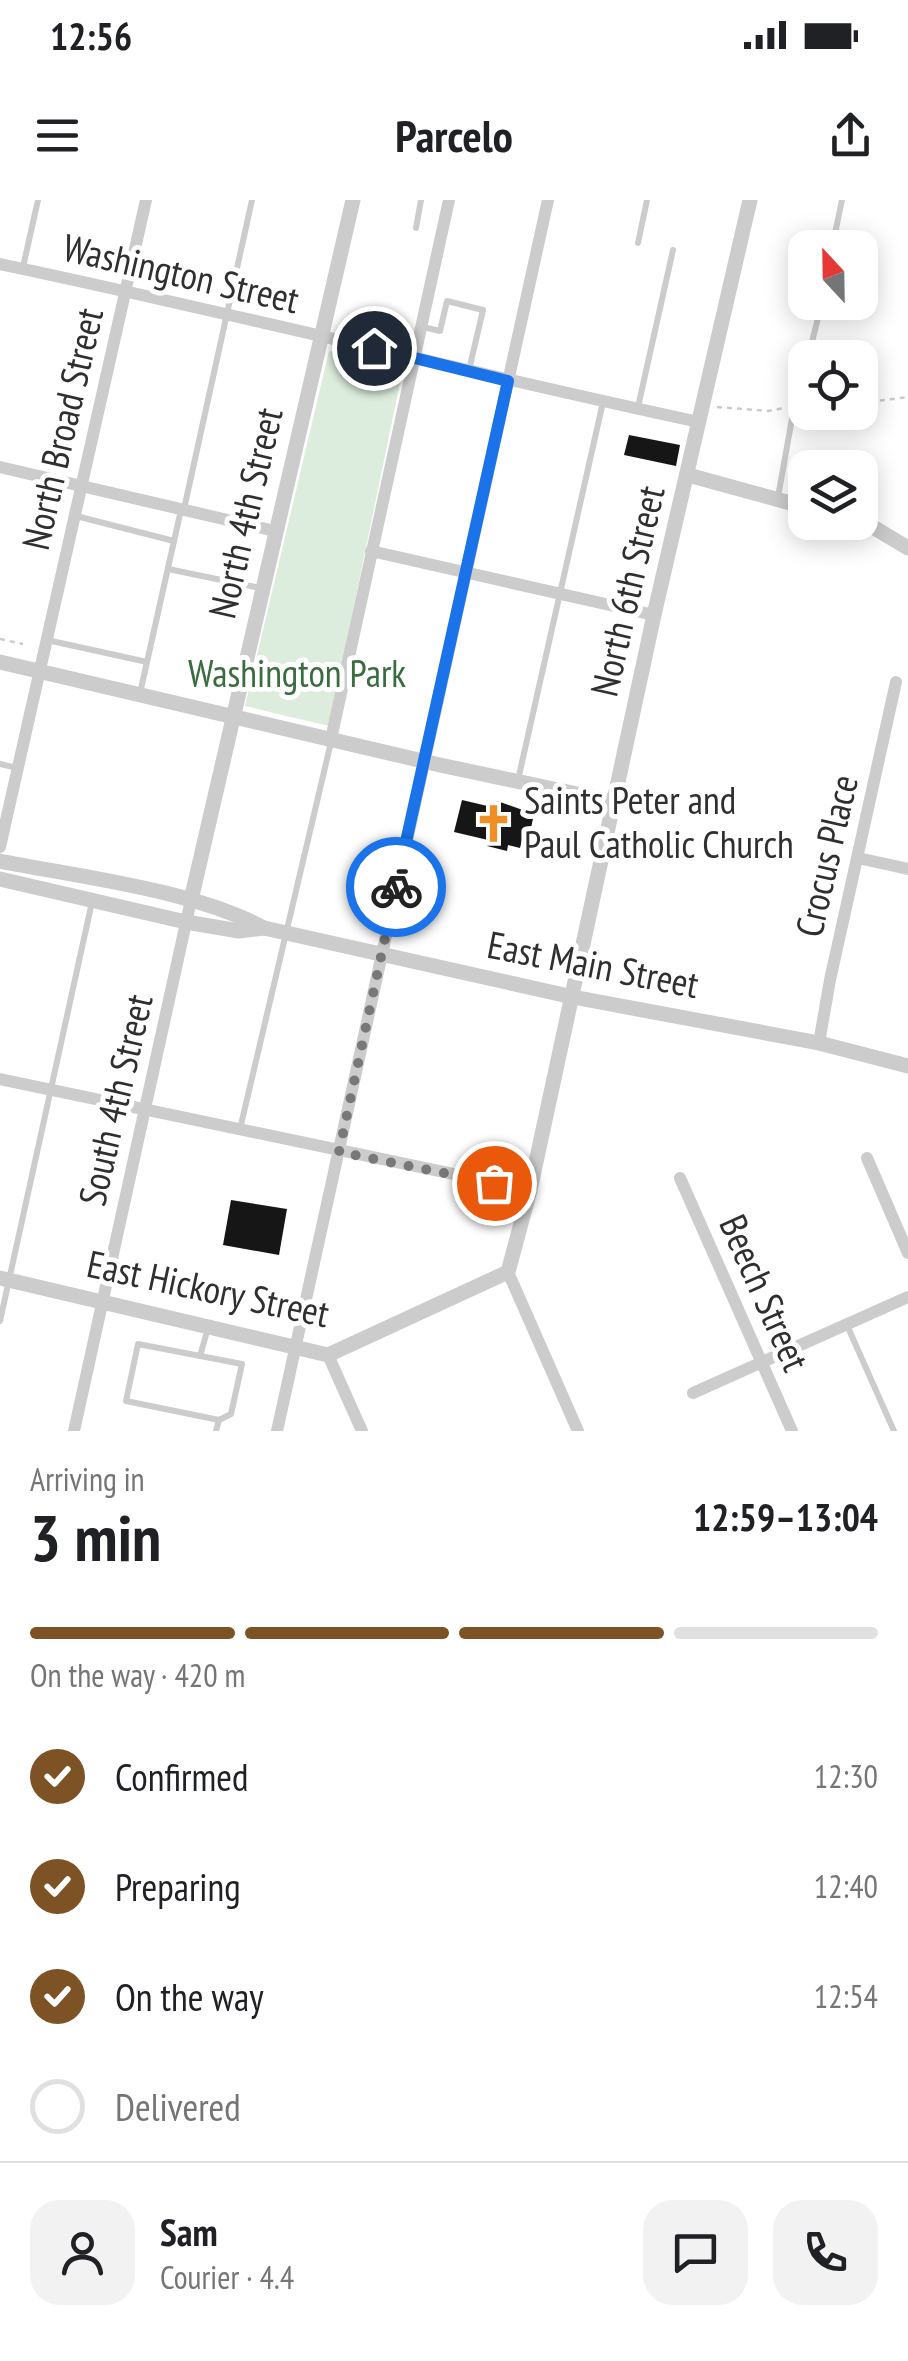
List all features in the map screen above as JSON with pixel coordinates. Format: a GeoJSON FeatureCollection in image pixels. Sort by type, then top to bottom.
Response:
{"type":"FeatureCollection","features":[{"type":"Feature","properties":{"kind":"street","name":"North Broad Street"},"geometry":{"type":"LineString","coordinates":[[0,847],[146,200]]}},
{"type":"Feature","properties":{"kind":"street","name":"North 4th Street"},"geometry":{"type":"LineString","coordinates":[[191,900],[353,200]]}},
{"type":"Feature","properties":{"kind":"street"},"geometry":{"type":"LineString","coordinates":[[332,740],[449,200]]}},
{"type":"Feature","properties":{"kind":"street"},"geometry":{"type":"LineString","coordinates":[[277,1431],[548,200]]}},
{"type":"Feature","properties":{"kind":"street","name":"North 6th Street"},"geometry":{"type":"LineString","coordinates":[[508,1272],[530,1190],[654,614],[750,200]]}},
{"type":"Feature","properties":{"kind":"street","name":"Washington Street"},"geometry":{"type":"LineString","coordinates":[[0,264],[699,422]]}},
{"type":"Feature","properties":{"kind":"street"},"geometry":{"type":"LineString","coordinates":[[0,467],[274,531]]}},
{"type":"Feature","properties":{"kind":"street"},"geometry":{"type":"LineString","coordinates":[[688,475],[788,502]]}},
{"type":"Feature","properties":{"kind":"street"},"geometry":{"type":"LineString","coordinates":[[878,530],[908,548]]}},
{"type":"Feature","properties":{"kind":"street"},"geometry":{"type":"LineString","coordinates":[[372,551],[654,614]]}},
{"type":"Feature","properties":{"kind":"street"},"geometry":{"type":"LineString","coordinates":[[0,662],[615,802]]}},
{"type":"Feature","properties":{"kind":"street","name":"Crocus Place"},"geometry":{"type":"LineString","coordinates":[[819,1043],[896,682]]}},
{"type":"Feature","properties":{"kind":"street"},"geometry":{"type":"LineString","coordinates":[[858,858],[908,870]]}},
{"type":"Feature","properties":{"kind":"street","name":"East Main Street"},"geometry":{"type":"LineString","coordinates":[[0,861],[191,900],[284,933],[573,997],[819,1043],[908,1066]]}},
{"type":"Feature","properties":{"kind":"street","name":"East Main Street"},"geometry":{"type":"LineString","coordinates":[[0,880],[186,922],[239,931],[264,928]]}},
{"type":"Feature","properties":{"kind":"street","name":"South 4th Street"},"geometry":{"type":"LineString","coordinates":[[74,1431],[191,900]]}},
{"type":"Feature","properties":{"kind":"street"},"geometry":{"type":"LineString","coordinates":[[0,1079],[530,1190]]}},
{"type":"Feature","properties":{"kind":"street"},"geometry":{"type":"LineString","coordinates":[[866,1158],[908,1253]]}},
{"type":"Feature","properties":{"kind":"street","name":"Beech Street"},"geometry":{"type":"LineString","coordinates":[[680,1178],[792,1431]]}},
{"type":"Feature","properties":{"kind":"street"},"geometry":{"type":"LineString","coordinates":[[508,1272],[578,1431]]}},
{"type":"Feature","properties":{"kind":"street","name":"East Hickory Street"},"geometry":{"type":"LineString","coordinates":[[5,1279],[328,1355],[508,1272]]}},
{"type":"Feature","properties":{"kind":"street"},"geometry":{"type":"LineString","coordinates":[[693,1394],[908,1297]]}},
{"type":"Feature","properties":{"kind":"street"},"geometry":{"type":"LineString","coordinates":[[328,1355],[362,1431]]}},
{"type":"Feature","properties":{"kind":"lane"},"geometry":{"type":"LineString","coordinates":[[23,268],[38,200]]}},
{"type":"Feature","properties":{"kind":"lane"},"geometry":{"type":"LineString","coordinates":[[139,694],[252,200]]}},
{"type":"Feature","properties":{"kind":"lane"},"geometry":{"type":"LineString","coordinates":[[416,228],[421,200]]}},
{"type":"Feature","properties":{"kind":"lane"},"geometry":{"type":"LineString","coordinates":[[638,243],[648,200]]}},
{"type":"Feature","properties":{"kind":"lane"},"geometry":{"type":"LineString","coordinates":[[836,230],[842,200]]}},
{"type":"Feature","properties":{"kind":"lane"},"geometry":{"type":"LineString","coordinates":[[638,408],[673,250]]}},
{"type":"Feature","properties":{"kind":"lane"},"geometry":{"type":"LineString","coordinates":[[422,327],[440,331],[446,301],[483,310],[468,371]]}},
{"type":"Feature","properties":{"kind":"lane"},"geometry":{"type":"LineString","coordinates":[[518,781],[603,401]]}},
{"type":"Feature","properties":{"kind":"lane"},"geometry":{"type":"LineString","coordinates":[[778,499],[790,430]]}},
{"type":"Feature","properties":{"kind":"lane"},"geometry":{"type":"LineString","coordinates":[[74,516],[174,542]]}},
{"type":"Feature","properties":{"kind":"lane"},"geometry":{"type":"LineString","coordinates":[[168,569],[261,589]]}},
{"type":"Feature","properties":{"kind":"lane"},"geometry":{"type":"LineString","coordinates":[[45,640],[147,662]]}},
{"type":"Feature","properties":{"kind":"lane"},"geometry":{"type":"LineString","coordinates":[[240,1130],[332,740]]}},
{"type":"Feature","properties":{"kind":"lane"},"geometry":{"type":"LineString","coordinates":[[0,764],[17,768]]}},
{"type":"Feature","properties":{"kind":"lane"},"geometry":{"type":"LineString","coordinates":[[0,1321],[5,1279],[92,901]]}},
{"type":"Feature","properties":{"kind":"lane"},"geometry":{"type":"LineString","coordinates":[[846,1324],[894,1431]]}},
{"type":"Feature","properties":{"kind":"lane"},"geometry":{"type":"LineString","coordinates":[[200,1356],[208,1325]]}},
{"type":"Feature","properties":{"kind":"lane"},"geometry":{"type":"LineString","coordinates":[[138,1344],[200,1356],[242,1364],[231,1414],[218,1420],[126,1401],[138,1344]]}},
{"type":"Feature","properties":{"kind":"lane"},"geometry":{"type":"LineString","coordinates":[[216,1431],[218,1420]]}},
{"type":"Feature","properties":{"kind":"path"},"geometry":{"type":"LineString","coordinates":[[878,401],[908,397]]}},
{"type":"Feature","properties":{"kind":"path"},"geometry":{"type":"LineString","coordinates":[[718,407],[768,411],[788,407]]}},
{"type":"Feature","properties":{"kind":"path"},"geometry":{"type":"LineString","coordinates":[[0,639],[23,644]]}},
{"type":"Feature","properties":{"kind":"green space","name":"Washington Park"},"geometry":{"type":"Polygon","coordinates":[[[329,351],[404,364],[329,726],[245,706],[329,351]]]}},
{"type":"Feature","properties":{"kind":"building"},"geometry":{"type":"Polygon","coordinates":[[[629,435],[680,445],[676,466],[624,455],[629,435]]]}},
{"type":"Feature","properties":{"kind":"building","name":"Saints Peter and Paul Catholic Church"},"geometry":{"type":"Polygon","coordinates":[[[462,800],[496,808],[497,801],[534,814],[528,842],[522,840],[520,848],[508,845],[507,851],[487,846],[488,840],[454,832],[462,800]]]}},
{"type":"Feature","properties":{"kind":"building"},"geometry":{"type":"Polygon","coordinates":[[[231,1200],[287,1209],[279,1255],[223,1245],[231,1200]]]}},
{"type":"Feature","properties":{"kind":"way so far"},"geometry":{"type":"LineString","coordinates":[[396,887],[339,1152],[494,1183]]}},
{"type":"Feature","properties":{"kind":"place","name":"Saints Peter and Paul Catholic Church"},"geometry":{"type":"Point","coordinates":[494,823]}},
{"type":"Feature","properties":{"kind":"route"},"geometry":{"type":"LineString","coordinates":[[374,348],[508,381],[396,887]]}}]}
